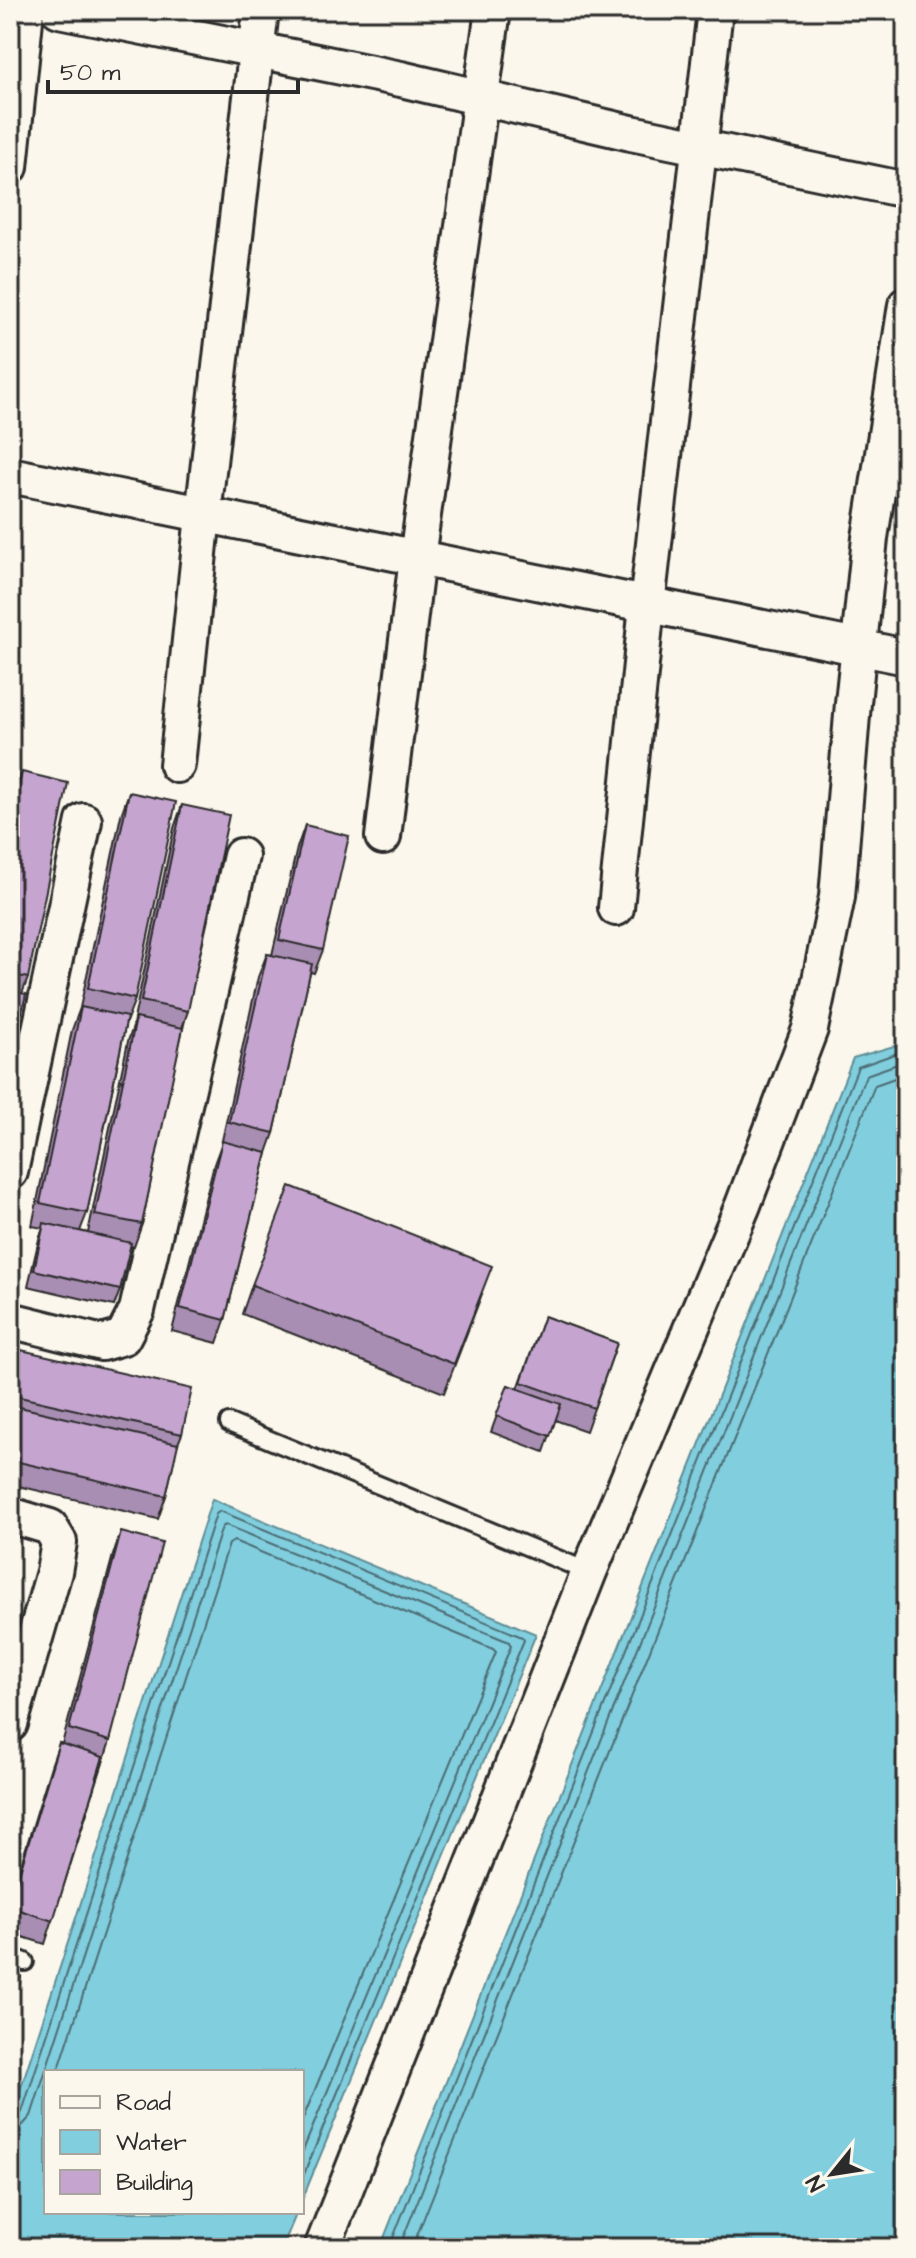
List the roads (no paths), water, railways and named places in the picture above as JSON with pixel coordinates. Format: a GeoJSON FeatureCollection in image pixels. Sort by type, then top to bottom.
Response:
{"type":"FeatureCollection","features":[{"type":"Feature","properties":{"kind":"street"},"geometry":{"type":"LineString","coordinates":[[10,167],[26,10]]}},
{"type":"Feature","properties":{"kind":"street"},"geometry":{"type":"LineString","coordinates":[[59,10],[401,79],[698,147],[906,190]]}},
{"type":"Feature","properties":{"kind":"street"},"geometry":{"type":"LineString","coordinates":[[177,765],[261,10]]}},
{"type":"Feature","properties":{"kind":"street"},"geometry":{"type":"LineString","coordinates":[[383,837],[417,558],[493,10]]}},
{"type":"Feature","properties":{"kind":"street"},"geometry":{"type":"LineString","coordinates":[[616,908],[715,10]]}},
{"type":"Feature","properties":{"kind":"street"},"geometry":{"type":"LineString","coordinates":[[322,2248],[589,1572],[743,1205],[810,1029],[837,897],[870,538],[903,346],[906,305]]}},
{"type":"Feature","properties":{"kind":"street"},"geometry":{"type":"LineString","coordinates":[[10,475],[906,657]]}},
{"type":"Feature","properties":{"kind":"street"},"geometry":{"type":"LineString","coordinates":[[10,1172],[84,821]]}},
{"type":"Feature","properties":{"kind":"street"},"geometry":{"type":"LineString","coordinates":[[10,1320],[102,1343],[123,1337],[137,1310],[241,856]]}},
{"type":"Feature","properties":{"kind":"street"},"geometry":{"type":"LineString","coordinates":[[10,1515],[50,1527],[59,1542],[54,1572],[10,1724]]}},
{"type":"Feature","properties":{"kind":"lane"},"geometry":{"type":"LineString","coordinates":[[229,1423],[589,1572]]}},
{"type":"Feature","properties":{"kind":"water"},"geometry":{"type":"Polygon","coordinates":[[[906,1034],[906,2248],[380,2248],[853,1058],[901,1044],[906,1034]]]}},
{"type":"Feature","properties":{"kind":"water"},"geometry":{"type":"Polygon","coordinates":[[[212,1499],[536,1634],[304,2195],[304,2070],[44,2070],[44,2214],[296,2214],[282,2248],[10,2248],[10,2121],[212,1499]]]}}]}
